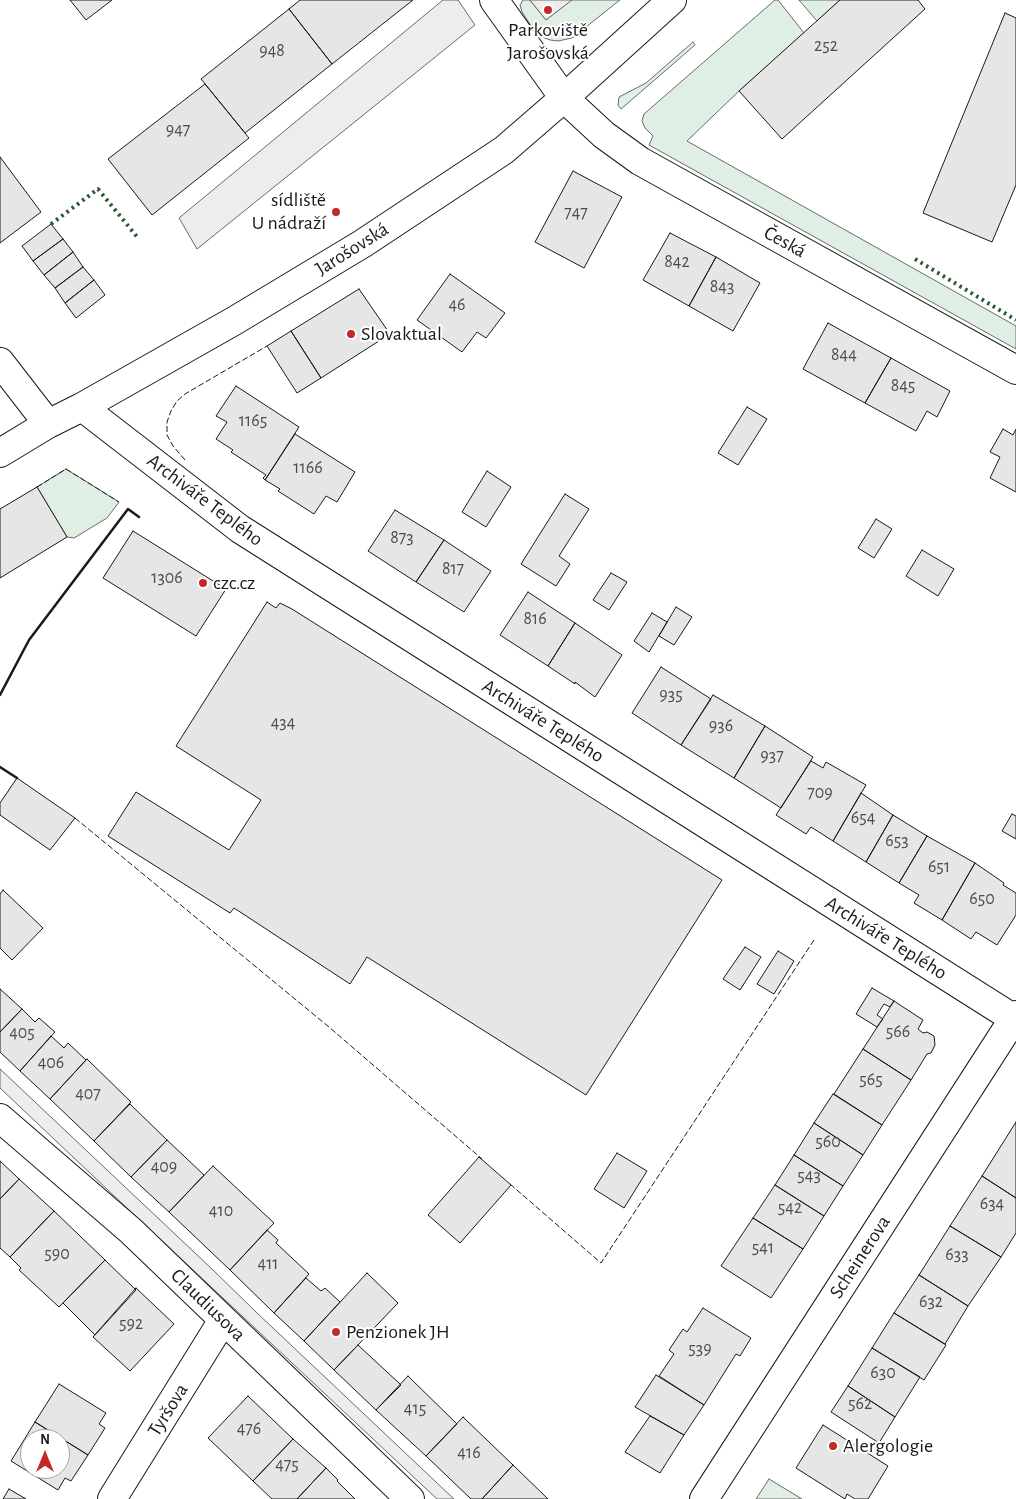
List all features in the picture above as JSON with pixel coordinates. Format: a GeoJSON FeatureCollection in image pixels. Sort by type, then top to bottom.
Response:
{"type":"FeatureCollection","features":[{"type":"Feature","properties":{"kind":"street"},"geometry":{"type":"LineString","coordinates":[[494,0],[564,98]]}},
{"type":"Feature","properties":{"kind":"street","name":"Jarošovská"},"geometry":{"type":"LineString","coordinates":[[0,453],[48,424],[82,407],[234,321],[362,244],[504,150],[672,0]]}},
{"type":"Feature","properties":{"kind":"street","name":"Česká"},"geometry":{"type":"LineString","coordinates":[[564,98],[604,135],[640,161],[1016,370]]}},
{"type":"Feature","properties":{"kind":"street"},"geometry":{"type":"LineString","coordinates":[[0,362],[48,424]]}},
{"type":"Feature","properties":{"kind":"street","name":"Archiváře Teplého"},"geometry":{"type":"LineString","coordinates":[[82,407],[254,538],[1015,1018]]}},
{"type":"Feature","properties":{"kind":"street","name":"Scheinerova"},"geometry":{"type":"LineString","coordinates":[[704,1499],[1015,1018]]}},
{"type":"Feature","properties":{"kind":"street","name":"Claudiusova"},"geometry":{"type":"LineString","coordinates":[[0,1118],[131,1231],[410,1499]]}},
{"type":"Feature","properties":{"kind":"street","name":"Tyršova"},"geometry":{"type":"LineString","coordinates":[[112,1499],[223,1320]]}},
{"type":"Feature","properties":{"kind":"green space"},"geometry":{"type":"Polygon","coordinates":[[[523,0],[530,0],[546,20],[571,0],[620,0],[572,38],[558,41],[537,35],[522,12],[520,5],[523,0]]]}},
{"type":"Feature","properties":{"kind":"green space"},"geometry":{"type":"Polygon","coordinates":[[[775,0],[778,0],[804,33],[687,141],[1016,326],[1016,349],[649,145],[653,136],[645,128],[642,121],[644,114],[775,0]]]}},
{"type":"Feature","properties":{"kind":"green space"},"geometry":{"type":"Polygon","coordinates":[[[799,0],[840,0],[817,21],[799,0]]]}},
{"type":"Feature","properties":{"kind":"green space"},"geometry":{"type":"Polygon","coordinates":[[[693,42],[695,45],[621,109],[618,105],[619,97],[646,83],[693,42]]]}},
{"type":"Feature","properties":{"kind":"green space"},"geometry":{"type":"Polygon","coordinates":[[[66,469],[119,502],[107,518],[74,538],[67,537],[37,487],[66,469]]]}},
{"type":"Feature","properties":{"kind":"green space"},"geometry":{"type":"Polygon","coordinates":[[[769,1479],[802,1499],[756,1499],[769,1479]]]}},
{"type":"Feature","properties":{"kind":"shaded area"},"geometry":{"type":"Polygon","coordinates":[[[443,0],[458,0],[475,25],[197,249],[179,218],[443,0]]]}},
{"type":"Feature","properties":{"kind":"shaded area","name":"Parkoviště Jarošovská"},"geometry":{"type":"Polygon","coordinates":[[[530,0],[572,0],[546,20],[530,0]]]}},
{"type":"Feature","properties":{"kind":"shaded area"},"geometry":{"type":"Polygon","coordinates":[[[0,1069],[454,1499],[437,1499],[0,1088],[0,1069]]]}},
{"type":"Feature","properties":{"kind":"building"},"geometry":{"type":"Polygon","coordinates":[[[70,0],[112,0],[86,20],[70,0]]]}},
{"type":"Feature","properties":{"kind":"building"},"geometry":{"type":"Polygon","coordinates":[[[300,0],[413,0],[332,64],[289,9],[300,0]]]}},
{"type":"Feature","properties":{"kind":"building"},"geometry":{"type":"Polygon","coordinates":[[[840,0],[918,0],[925,9],[782,139],[739,91],[840,0]]]}},
{"type":"Feature","properties":{"kind":"building"},"geometry":{"type":"Polygon","coordinates":[[[289,9],[332,64],[245,133],[201,79],[289,9]]]}},
{"type":"Feature","properties":{"kind":"building"},"geometry":{"type":"Polygon","coordinates":[[[1005,13],[1016,18],[1016,185],[992,242],[923,213],[1005,13]]]}},
{"type":"Feature","properties":{"kind":"building"},"geometry":{"type":"Polygon","coordinates":[[[205,84],[249,138],[152,215],[108,159],[205,84]]]}},
{"type":"Feature","properties":{"kind":"building"},"geometry":{"type":"Polygon","coordinates":[[[0,157],[41,212],[0,243],[0,157]]]}},
{"type":"Feature","properties":{"kind":"building"},"geometry":{"type":"Polygon","coordinates":[[[573,171],[622,197],[584,268],[535,242],[573,171]]]}},
{"type":"Feature","properties":{"kind":"building"},"geometry":{"type":"Polygon","coordinates":[[[51,224],[63,239],[33,261],[22,246],[51,224]]]}},
{"type":"Feature","properties":{"kind":"building"},"geometry":{"type":"Polygon","coordinates":[[[670,233],[716,257],[689,306],[643,280],[670,233]]]}},
{"type":"Feature","properties":{"kind":"building"},"geometry":{"type":"Polygon","coordinates":[[[63,239],[73,252],[44,275],[33,261],[63,239]]]}},
{"type":"Feature","properties":{"kind":"building"},"geometry":{"type":"Polygon","coordinates":[[[73,252],[83,267],[55,288],[44,275],[73,252]]]}},
{"type":"Feature","properties":{"kind":"building"},"geometry":{"type":"Polygon","coordinates":[[[716,257],[760,283],[733,331],[689,306],[716,257]]]}},
{"type":"Feature","properties":{"kind":"building"},"geometry":{"type":"Polygon","coordinates":[[[83,267],[94,280],[65,303],[55,288],[83,267]]]}},
{"type":"Feature","properties":{"kind":"building"},"geometry":{"type":"Polygon","coordinates":[[[450,274],[505,313],[486,338],[477,332],[462,352],[417,320],[450,274]]]}},
{"type":"Feature","properties":{"kind":"building"},"geometry":{"type":"Polygon","coordinates":[[[94,280],[105,295],[76,318],[65,303],[94,280]]]}},
{"type":"Feature","properties":{"kind":"building"},"geometry":{"type":"Polygon","coordinates":[[[359,289],[390,334],[321,378],[291,331],[359,289]]]}},
{"type":"Feature","properties":{"kind":"building"},"geometry":{"type":"Polygon","coordinates":[[[828,323],[891,358],[865,403],[803,369],[828,323]]]}},
{"type":"Feature","properties":{"kind":"building"},"geometry":{"type":"Polygon","coordinates":[[[291,331],[321,378],[297,393],[267,346],[291,331]]]}},
{"type":"Feature","properties":{"kind":"building"},"geometry":{"type":"Polygon","coordinates":[[[891,358],[950,391],[937,417],[927,411],[916,431],[865,403],[891,358]]]}},
{"type":"Feature","properties":{"kind":"building"},"geometry":{"type":"Polygon","coordinates":[[[236,386],[299,427],[265,480],[263,478],[266,475],[231,452],[233,450],[216,439],[227,422],[216,416],[236,386]]]}},
{"type":"Feature","properties":{"kind":"building"},"geometry":{"type":"Polygon","coordinates":[[[747,407],[767,419],[738,465],[718,453],[747,407]]]}},
{"type":"Feature","properties":{"kind":"building"},"geometry":{"type":"Polygon","coordinates":[[[1003,429],[1013,435],[1016,429],[1016,492],[990,478],[1000,457],[990,452],[1003,429]]]}},
{"type":"Feature","properties":{"kind":"building"},"geometry":{"type":"Polygon","coordinates":[[[295,434],[355,472],[337,502],[326,496],[314,514],[278,491],[280,489],[265,480],[295,434]]]}},
{"type":"Feature","properties":{"kind":"building"},"geometry":{"type":"Polygon","coordinates":[[[487,471],[511,487],[486,527],[462,512],[487,471]]]}},
{"type":"Feature","properties":{"kind":"building"},"geometry":{"type":"Polygon","coordinates":[[[37,487],[67,537],[0,578],[0,509],[37,487]]]}},
{"type":"Feature","properties":{"kind":"building"},"geometry":{"type":"Polygon","coordinates":[[[565,494],[589,509],[559,556],[570,564],[556,586],[521,564],[565,494]]]}},
{"type":"Feature","properties":{"kind":"building"},"geometry":{"type":"Polygon","coordinates":[[[395,510],[444,540],[416,582],[368,551],[395,510]]]}},
{"type":"Feature","properties":{"kind":"building"},"geometry":{"type":"Polygon","coordinates":[[[876,519],[892,529],[874,558],[858,548],[876,519]]]}},
{"type":"Feature","properties":{"kind":"building"},"geometry":{"type":"Polygon","coordinates":[[[133,531],[226,589],[196,636],[103,578],[133,531]]]}},
{"type":"Feature","properties":{"kind":"building"},"geometry":{"type":"Polygon","coordinates":[[[444,540],[491,571],[464,612],[416,582],[444,540]]]}},
{"type":"Feature","properties":{"kind":"building"},"geometry":{"type":"Polygon","coordinates":[[[922,550],[954,569],[938,596],[906,576],[922,550]]]}},
{"type":"Feature","properties":{"kind":"building"},"geometry":{"type":"Polygon","coordinates":[[[611,573],[627,582],[609,610],[593,600],[611,573]]]}},
{"type":"Feature","properties":{"kind":"building"},"geometry":{"type":"Polygon","coordinates":[[[528,592],[575,623],[548,666],[500,635],[528,592]]]}},
{"type":"Feature","properties":{"kind":"building"},"geometry":{"type":"Polygon","coordinates":[[[267,602],[276,608],[280,603],[292,609],[722,880],[586,1095],[367,957],[350,984],[234,908],[230,913],[108,836],[136,792],[229,850],[261,800],[176,746],[267,602]]]}},
{"type":"Feature","properties":{"kind":"building"},"geometry":{"type":"Polygon","coordinates":[[[676,607],[692,617],[674,645],[659,636],[676,607]]]}},
{"type":"Feature","properties":{"kind":"building"},"geometry":{"type":"Polygon","coordinates":[[[652,613],[667,622],[649,652],[634,641],[652,613]]]}},
{"type":"Feature","properties":{"kind":"building"},"geometry":{"type":"Polygon","coordinates":[[[575,623],[622,655],[595,697],[575,682],[575,684],[548,666],[575,623]]]}},
{"type":"Feature","properties":{"kind":"building"},"geometry":{"type":"Polygon","coordinates":[[[661,667],[711,699],[681,745],[632,713],[661,667]]]}},
{"type":"Feature","properties":{"kind":"building"},"geometry":{"type":"Polygon","coordinates":[[[713,695],[765,726],[734,778],[681,745],[713,695]]]}},
{"type":"Feature","properties":{"kind":"building"},"geometry":{"type":"Polygon","coordinates":[[[765,726],[813,757],[781,808],[734,778],[765,726]]]}},
{"type":"Feature","properties":{"kind":"building"},"geometry":{"type":"Polygon","coordinates":[[[811,761],[823,768],[826,762],[866,785],[833,841],[811,827],[806,834],[776,815],[811,761]]]}},
{"type":"Feature","properties":{"kind":"building"},"geometry":{"type":"Polygon","coordinates":[[[17,778],[75,818],[50,850],[0,815],[0,803],[17,778]]]}},
{"type":"Feature","properties":{"kind":"building"},"geometry":{"type":"Polygon","coordinates":[[[861,793],[893,815],[866,862],[833,841],[861,793]]]}},
{"type":"Feature","properties":{"kind":"building"},"geometry":{"type":"Polygon","coordinates":[[[1012,814],[1016,816],[1016,839],[1002,831],[1012,814]]]}},
{"type":"Feature","properties":{"kind":"building"},"geometry":{"type":"Polygon","coordinates":[[[893,815],[927,836],[899,883],[866,862],[893,815]]]}},
{"type":"Feature","properties":{"kind":"building"},"geometry":{"type":"Polygon","coordinates":[[[927,836],[975,863],[942,920],[914,903],[919,895],[899,883],[927,836]]]}},
{"type":"Feature","properties":{"kind":"building"},"geometry":{"type":"Polygon","coordinates":[[[975,863],[1016,893],[1016,915],[997,945],[976,932],[971,939],[942,920],[975,863]]]}},
{"type":"Feature","properties":{"kind":"building"},"geometry":{"type":"Polygon","coordinates":[[[3,890],[43,928],[12,960],[0,948],[0,894],[3,890]]]}},
{"type":"Feature","properties":{"kind":"building"},"geometry":{"type":"Polygon","coordinates":[[[745,947],[761,957],[740,990],[723,979],[745,947]]]}},
{"type":"Feature","properties":{"kind":"building"},"geometry":{"type":"Polygon","coordinates":[[[778,951],[794,961],[774,994],[757,984],[778,951]]]}},
{"type":"Feature","properties":{"kind":"building"},"geometry":{"type":"Polygon","coordinates":[[[872,988],[894,1001],[890,1007],[884,1004],[877,1015],[883,1019],[877,1027],[856,1014],[872,988]]]}},
{"type":"Feature","properties":{"kind":"building"},"geometry":{"type":"Polygon","coordinates":[[[0,989],[22,1009],[0,1032],[0,989]]]}},
{"type":"Feature","properties":{"kind":"building"},"geometry":{"type":"Polygon","coordinates":[[[894,1001],[923,1020],[918,1029],[923,1033],[927,1032],[934,1036],[935,1045],[931,1053],[927,1054],[911,1080],[863,1049],[894,1001]]]}},
{"type":"Feature","properties":{"kind":"building"},"geometry":{"type":"Polygon","coordinates":[[[22,1009],[35,1022],[39,1018],[55,1032],[20,1071],[0,1052],[0,1032],[22,1009]]]}},
{"type":"Feature","properties":{"kind":"building"},"geometry":{"type":"Polygon","coordinates":[[[51,1036],[64,1048],[68,1043],[86,1060],[50,1099],[20,1071],[51,1036]]]}},
{"type":"Feature","properties":{"kind":"building"},"geometry":{"type":"Polygon","coordinates":[[[863,1049],[911,1080],[882,1125],[834,1094],[863,1049]]]}},
{"type":"Feature","properties":{"kind":"building"},"geometry":{"type":"Polygon","coordinates":[[[87,1059],[131,1102],[94,1141],[50,1099],[87,1059]]]}},
{"type":"Feature","properties":{"kind":"building"},"geometry":{"type":"Polygon","coordinates":[[[833,1094],[882,1125],[863,1155],[814,1123],[833,1094]]]}},
{"type":"Feature","properties":{"kind":"building"},"geometry":{"type":"Polygon","coordinates":[[[130,1104],[167,1140],[131,1177],[94,1141],[130,1104]]]}},
{"type":"Feature","properties":{"kind":"building"},"geometry":{"type":"Polygon","coordinates":[[[1016,1122],[1016,1198],[982,1176],[1016,1122]]]}},
{"type":"Feature","properties":{"kind":"building"},"geometry":{"type":"Polygon","coordinates":[[[814,1123],[863,1155],[843,1186],[794,1155],[814,1123]]]}},
{"type":"Feature","properties":{"kind":"building"},"geometry":{"type":"Polygon","coordinates":[[[167,1140],[204,1175],[169,1212],[131,1177],[167,1140]]]}},
{"type":"Feature","properties":{"kind":"building"},"geometry":{"type":"Polygon","coordinates":[[[617,1153],[647,1171],[624,1208],[594,1189],[617,1153]]]}},
{"type":"Feature","properties":{"kind":"building"},"geometry":{"type":"Polygon","coordinates":[[[794,1155],[843,1186],[824,1216],[775,1185],[794,1155]]]}},
{"type":"Feature","properties":{"kind":"building"},"geometry":{"type":"Polygon","coordinates":[[[479,1157],[511,1185],[460,1243],[428,1215],[479,1157]]]}},
{"type":"Feature","properties":{"kind":"building"},"geometry":{"type":"Polygon","coordinates":[[[0,1161],[19,1179],[0,1199],[0,1161]]]}},
{"type":"Feature","properties":{"kind":"building"},"geometry":{"type":"Polygon","coordinates":[[[213,1166],[274,1223],[230,1270],[169,1212],[213,1166]]]}},
{"type":"Feature","properties":{"kind":"building"},"geometry":{"type":"Polygon","coordinates":[[[982,1176],[1016,1198],[1016,1233],[1001,1257],[950,1226],[982,1176]]]}},
{"type":"Feature","properties":{"kind":"building"},"geometry":{"type":"Polygon","coordinates":[[[19,1179],[54,1211],[10,1257],[0,1248],[0,1199],[19,1179]]]}},
{"type":"Feature","properties":{"kind":"building"},"geometry":{"type":"Polygon","coordinates":[[[775,1185],[824,1216],[803,1249],[753,1218],[775,1185]]]}},
{"type":"Feature","properties":{"kind":"building"},"geometry":{"type":"Polygon","coordinates":[[[54,1211],[105,1260],[59,1307],[19,1270],[21,1268],[10,1257],[54,1211]]]}},
{"type":"Feature","properties":{"kind":"building"},"geometry":{"type":"Polygon","coordinates":[[[753,1218],[803,1249],[771,1298],[721,1266],[753,1218]]]}},
{"type":"Feature","properties":{"kind":"building"},"geometry":{"type":"Polygon","coordinates":[[[950,1226],[1001,1257],[968,1306],[919,1275],[950,1226]]]}},
{"type":"Feature","properties":{"kind":"building"},"geometry":{"type":"Polygon","coordinates":[[[267,1230],[278,1240],[276,1243],[309,1274],[274,1313],[230,1270],[267,1230]]]}},
{"type":"Feature","properties":{"kind":"building"},"geometry":{"type":"Polygon","coordinates":[[[105,1260],[136,1290],[95,1335],[63,1303],[105,1260]]]}},
{"type":"Feature","properties":{"kind":"building"},"geometry":{"type":"Polygon","coordinates":[[[367,1273],[398,1303],[334,1370],[304,1341],[367,1273]]]}},
{"type":"Feature","properties":{"kind":"building"},"geometry":{"type":"Polygon","coordinates":[[[919,1275],[968,1306],[945,1344],[894,1313],[919,1275]]]}},
{"type":"Feature","properties":{"kind":"building"},"geometry":{"type":"Polygon","coordinates":[[[306,1278],[321,1291],[325,1288],[340,1302],[304,1341],[274,1313],[306,1278]]]}},
{"type":"Feature","properties":{"kind":"building"},"geometry":{"type":"Polygon","coordinates":[[[136,1288],[174,1324],[130,1371],[93,1337],[136,1288]]]}},
{"type":"Feature","properties":{"kind":"building"},"geometry":{"type":"Polygon","coordinates":[[[703,1308],[751,1338],[740,1356],[736,1354],[704,1405],[659,1376],[674,1354],[669,1350],[683,1329],[687,1332],[703,1308]]]}},
{"type":"Feature","properties":{"kind":"building"},"geometry":{"type":"Polygon","coordinates":[[[894,1313],[946,1345],[924,1380],[872,1348],[894,1313]]]}},
{"type":"Feature","properties":{"kind":"building"},"geometry":{"type":"Polygon","coordinates":[[[358,1345],[401,1385],[376,1410],[334,1370],[358,1345]]]}},
{"type":"Feature","properties":{"kind":"building"},"geometry":{"type":"Polygon","coordinates":[[[872,1348],[920,1377],[895,1417],[848,1386],[872,1348]]]}},
{"type":"Feature","properties":{"kind":"building"},"geometry":{"type":"Polygon","coordinates":[[[656,1375],[704,1405],[684,1435],[635,1407],[656,1375]]]}},
{"type":"Feature","properties":{"kind":"building"},"geometry":{"type":"Polygon","coordinates":[[[408,1376],[457,1424],[426,1456],[376,1410],[408,1376]]]}},
{"type":"Feature","properties":{"kind":"building"},"geometry":{"type":"Polygon","coordinates":[[[59,1384],[106,1413],[99,1424],[105,1428],[88,1455],[70,1444],[70,1429],[46,1429],[35,1422],[59,1384]]]}},
{"type":"Feature","properties":{"kind":"building"},"geometry":{"type":"Polygon","coordinates":[[[848,1386],[895,1417],[879,1443],[831,1412],[848,1386]]]}},
{"type":"Feature","properties":{"kind":"building"},"geometry":{"type":"Polygon","coordinates":[[[248,1396],[293,1439],[253,1481],[208,1438],[248,1396]]]}},
{"type":"Feature","properties":{"kind":"building"},"geometry":{"type":"Polygon","coordinates":[[[650,1416],[684,1435],[660,1473],[625,1452],[650,1416]]]}},
{"type":"Feature","properties":{"kind":"building"},"geometry":{"type":"Polygon","coordinates":[[[463,1417],[513,1465],[482,1499],[471,1499],[426,1456],[463,1417]]]}},
{"type":"Feature","properties":{"kind":"building"},"geometry":{"type":"Polygon","coordinates":[[[35,1422],[46,1429],[31,1429],[35,1422]]]}},
{"type":"Feature","properties":{"kind":"building","name":"Alergologie"},"geometry":{"type":"Polygon","coordinates":[[[823,1425],[888,1466],[868,1499],[855,1499],[847,1494],[845,1499],[796,1468],[823,1425]]]}},
{"type":"Feature","properties":{"kind":"building"},"geometry":{"type":"Polygon","coordinates":[[[293,1439],[326,1468],[297,1499],[272,1499],[253,1481],[293,1439]]]}},
{"type":"Feature","properties":{"kind":"building"},"geometry":{"type":"Polygon","coordinates":[[[70,1444],[88,1455],[71,1481],[67,1479],[70,1479],[70,1444]]]}},
{"type":"Feature","properties":{"kind":"building"},"geometry":{"type":"Polygon","coordinates":[[[20,1446],[20,1467],[11,1461],[20,1446]]]}},
{"type":"Feature","properties":{"kind":"building"},"geometry":{"type":"Polygon","coordinates":[[[513,1465],[548,1499],[482,1499],[513,1465]]]}},
{"type":"Feature","properties":{"kind":"building"},"geometry":{"type":"Polygon","coordinates":[[[326,1468],[355,1499],[297,1499],[326,1468]]]}},
{"type":"Feature","properties":{"kind":"building"},"geometry":{"type":"Polygon","coordinates":[[[40,1479],[64,1479],[58,1490],[40,1479]]]}},
{"type":"Feature","properties":{"kind":"building"},"geometry":{"type":"Polygon","coordinates":[[[9,1489],[26,1499],[3,1499],[9,1489]]]}},
{"type":"Feature","properties":{"kind":"hedge"},"geometry":{"type":"LineString","coordinates":[[51,224],[98,189],[138,238]]}},
{"type":"Feature","properties":{"kind":"hedge"},"geometry":{"type":"LineString","coordinates":[[915,259],[1016,320]]}},
{"type":"Feature","properties":{"kind":"fence"},"geometry":{"type":"LineString","coordinates":[[185,460],[173,446],[167,435],[167,422],[177,401],[185,394],[267,346]]}},
{"type":"Feature","properties":{"kind":"fence"},"geometry":{"type":"LineString","coordinates":[[37,487],[66,469],[119,502]]}},
{"type":"Feature","properties":{"kind":"fence"},"geometry":{"type":"LineString","coordinates":[[75,818],[329,1027],[482,1159]]}},
{"type":"Feature","properties":{"kind":"fence"},"geometry":{"type":"LineString","coordinates":[[510,1184],[601,1263],[814,940]]}},
{"type":"Feature","properties":{"kind":"wall"},"geometry":{"type":"LineString","coordinates":[[0,695],[29,640],[128,509],[139,517]]}},
{"type":"Feature","properties":{"kind":"wall"},"geometry":{"type":"LineString","coordinates":[[0,767],[17,778]]}},
{"type":"Feature","properties":{"kind":"place","name":"Parkoviště Jarošovská"},"geometry":{"type":"Point","coordinates":[548,10]}},
{"type":"Feature","properties":{"kind":"place","name":"sídliště U nádraží"},"geometry":{"type":"Point","coordinates":[336,212]}},
{"type":"Feature","properties":{"kind":"place","name":"Slovaktual"},"geometry":{"type":"Point","coordinates":[351,334]}},
{"type":"Feature","properties":{"kind":"place","name":"czc.cz"},"geometry":{"type":"Point","coordinates":[203,583]}},
{"type":"Feature","properties":{"kind":"place","name":"Penzionek JH"},"geometry":{"type":"Point","coordinates":[336,1332]}},
{"type":"Feature","properties":{"kind":"place","name":"Alergologie"},"geometry":{"type":"Point","coordinates":[833,1446]}}]}
